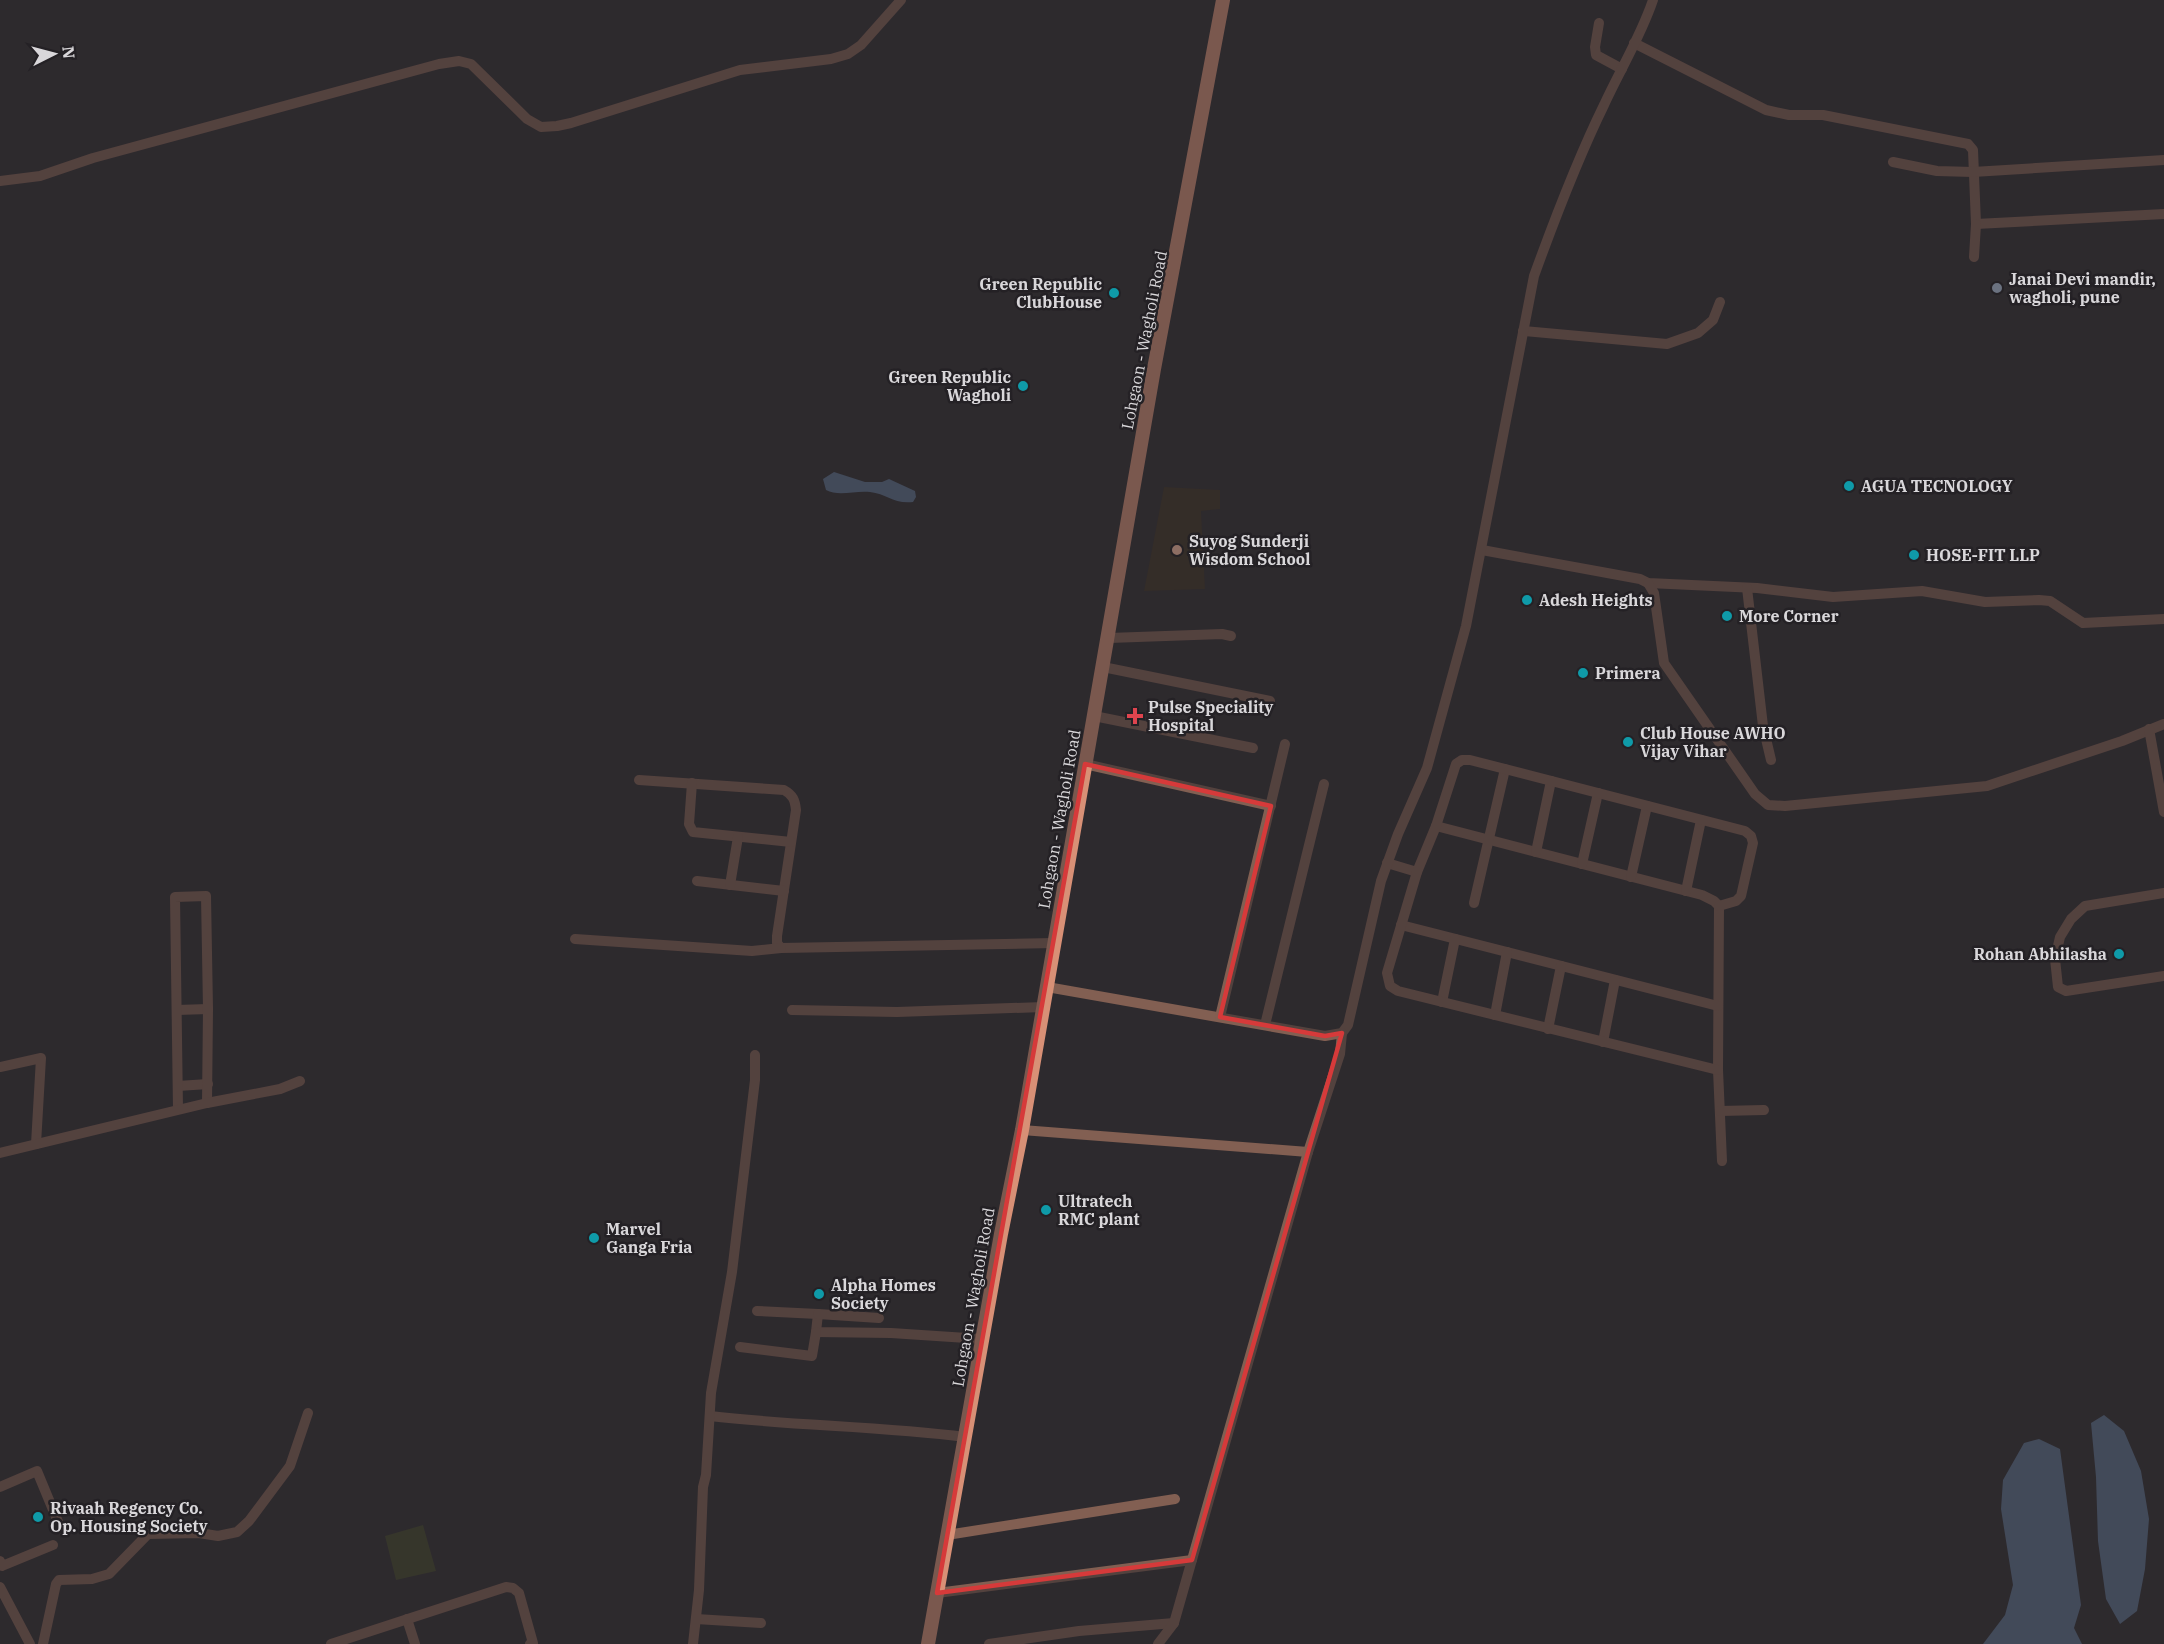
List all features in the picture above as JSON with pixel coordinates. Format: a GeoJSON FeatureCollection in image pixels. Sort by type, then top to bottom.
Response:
{"type":"FeatureCollection","features":[{"type":"Feature","properties":{"kind":"main road","name":"Lohgaon - Wagholi Road"},"geometry":{"type":"LineString","coordinates":[[927,1644],[1022,1130],[1154,369],[1223,0]]}},
{"type":"Feature","properties":{"kind":"street"},"geometry":{"type":"LineString","coordinates":[[0,181],[40,176],[144,144],[439,64],[459,61],[471,64],[527,119],[541,127],[571,123],[740,70],[831,59],[848,54],[861,45],[901,0]]}},
{"type":"Feature","properties":{"kind":"street"},"geometry":{"type":"LineString","coordinates":[[1158,1644],[1174,1623],[1308,1152],[1340,1054],[1342,1033],[1348,1025],[1372,914],[1387,863],[1427,768],[1442,719],[1466,626],[1482,550],[1534,276],[1603,105],[1653,0]]}},
{"type":"Feature","properties":{"kind":"street"},"geometry":{"type":"LineString","coordinates":[[1599,23],[1596,55],[1622,69]]}},
{"type":"Feature","properties":{"kind":"street"},"geometry":{"type":"LineString","coordinates":[[1634,44],[1766,110],[1779,114],[1823,115],[1968,144],[1973,150],[1976,224],[1974,257]]}},
{"type":"Feature","properties":{"kind":"street"},"geometry":{"type":"LineString","coordinates":[[1893,162],[1936,171],[1973,172],[2164,160]]}},
{"type":"Feature","properties":{"kind":"street"},"geometry":{"type":"LineString","coordinates":[[1976,224],[2164,213]]}},
{"type":"Feature","properties":{"kind":"street"},"geometry":{"type":"LineString","coordinates":[[1523,331],[1667,344],[1698,333],[1713,320],[1720,302]]}},
{"type":"Feature","properties":{"kind":"street"},"geometry":{"type":"LineString","coordinates":[[1482,550],[1640,579],[1648,583],[1747,588],[1833,597],[1922,591],[1985,602],[2050,601],[2083,623],[2164,619]]}},
{"type":"Feature","properties":{"kind":"street"},"geometry":{"type":"LineString","coordinates":[[1648,583],[1654,593],[1664,663],[1755,794],[1768,805],[1785,806],[1987,786],[2122,741],[2164,724]]}},
{"type":"Feature","properties":{"kind":"street"},"geometry":{"type":"LineString","coordinates":[[1747,588],[1763,726],[1771,760]]}},
{"type":"Feature","properties":{"kind":"street"},"geometry":{"type":"LineString","coordinates":[[1108,638],[1222,634],[1231,636]]}},
{"type":"Feature","properties":{"kind":"street"},"geometry":{"type":"LineString","coordinates":[[1103,666],[1270,701]]}},
{"type":"Feature","properties":{"kind":"street"},"geometry":{"type":"LineString","coordinates":[[1094,716],[1253,748]]}},
{"type":"Feature","properties":{"kind":"street"},"geometry":{"type":"LineString","coordinates":[[2149,729],[2164,812]]}},
{"type":"Feature","properties":{"kind":"street"},"geometry":{"type":"LineString","coordinates":[[1220,1017],[1286,744]]}},
{"type":"Feature","properties":{"kind":"street"},"geometry":{"type":"LineString","coordinates":[[1718,1070],[1398,991],[1390,986],[1387,973],[1417,872],[1436,826],[1456,764],[1462,760],[1470,760],[1745,831],[1751,836],[1753,843],[1741,896],[1736,901],[1719,906]]}},
{"type":"Feature","properties":{"kind":"street"},"geometry":{"type":"LineString","coordinates":[[1085,764],[1271,806]]}},
{"type":"Feature","properties":{"kind":"street"},"geometry":{"type":"LineString","coordinates":[[1473,903],[1505,770]]}},
{"type":"Feature","properties":{"kind":"street"},"geometry":{"type":"LineString","coordinates":[[639,780],[784,790],[791,794],[796,810],[777,936],[777,943],[781,948]]}},
{"type":"Feature","properties":{"kind":"street"},"geometry":{"type":"LineString","coordinates":[[1536,852],[1551,781]]}},
{"type":"Feature","properties":{"kind":"street"},"geometry":{"type":"LineString","coordinates":[[692,783],[690,829],[697,833],[791,842]]}},
{"type":"Feature","properties":{"kind":"street"},"geometry":{"type":"LineString","coordinates":[[1265,1025],[1324,784]]}},
{"type":"Feature","properties":{"kind":"street"},"geometry":{"type":"LineString","coordinates":[[1582,864],[1598,793]]}},
{"type":"Feature","properties":{"kind":"street"},"geometry":{"type":"LineString","coordinates":[[1631,877],[1647,806]]}},
{"type":"Feature","properties":{"kind":"street"},"geometry":{"type":"LineString","coordinates":[[1686,891],[1701,820]]}},
{"type":"Feature","properties":{"kind":"street"},"geometry":{"type":"LineString","coordinates":[[1436,826],[1686,891],[1714,901],[1719,906],[1718,1070],[1722,1161]]}},
{"type":"Feature","properties":{"kind":"street"},"geometry":{"type":"LineString","coordinates":[[730,885],[738,837]]}},
{"type":"Feature","properties":{"kind":"street"},"geometry":{"type":"LineString","coordinates":[[1387,863],[1417,872]]}},
{"type":"Feature","properties":{"kind":"street"},"geometry":{"type":"LineString","coordinates":[[697,881],[784,891]]}},
{"type":"Feature","properties":{"kind":"street"},"geometry":{"type":"LineString","coordinates":[[2164,893],[2085,906],[2071,920],[2060,937],[2055,959],[2058,987],[2066,991],[2164,976]]}},
{"type":"Feature","properties":{"kind":"street"},"geometry":{"type":"LineString","coordinates":[[178,1109],[175,897],[206,896],[207,1103]]}},
{"type":"Feature","properties":{"kind":"street"},"geometry":{"type":"LineString","coordinates":[[1401,925],[1718,1006]]}},
{"type":"Feature","properties":{"kind":"street"},"geometry":{"type":"LineString","coordinates":[[575,939],[752,951],[781,948],[1054,944]]}},
{"type":"Feature","properties":{"kind":"street"},"geometry":{"type":"LineString","coordinates":[[1442,1002],[1455,939]]}},
{"type":"Feature","properties":{"kind":"street"},"geometry":{"type":"LineString","coordinates":[[1495,1015],[1508,952]]}},
{"type":"Feature","properties":{"kind":"street"},"geometry":{"type":"LineString","coordinates":[[1548,1029],[1561,966]]}},
{"type":"Feature","properties":{"kind":"street"},"geometry":{"type":"LineString","coordinates":[[1603,1042],[1615,980]]}},
{"type":"Feature","properties":{"kind":"street"},"geometry":{"type":"LineString","coordinates":[[1047,987],[1325,1036],[1342,1033]]}},
{"type":"Feature","properties":{"kind":"street"},"geometry":{"type":"LineString","coordinates":[[792,1010],[897,1012],[1043,1007]]}},
{"type":"Feature","properties":{"kind":"street"},"geometry":{"type":"LineString","coordinates":[[177,1010],[208,1009]]}},
{"type":"Feature","properties":{"kind":"street"},"geometry":{"type":"LineString","coordinates":[[693,1644],[710,1416],[720,1333],[732,1272],[755,1080],[755,1055]]}},
{"type":"Feature","properties":{"kind":"street"},"geometry":{"type":"LineString","coordinates":[[0,1067],[41,1058],[36,1144]]}},
{"type":"Feature","properties":{"kind":"street"},"geometry":{"type":"LineString","coordinates":[[0,1153],[178,1109],[280,1089],[300,1081]]}},
{"type":"Feature","properties":{"kind":"street"},"geometry":{"type":"LineString","coordinates":[[178,1086],[208,1084]]}},
{"type":"Feature","properties":{"kind":"street"},"geometry":{"type":"LineString","coordinates":[[1720,1111],[1764,1110]]}},
{"type":"Feature","properties":{"kind":"street"},"geometry":{"type":"LineString","coordinates":[[1022,1130],[1308,1152]]}},
{"type":"Feature","properties":{"kind":"street"},"geometry":{"type":"LineString","coordinates":[[757,1311],[879,1318]]}},
{"type":"Feature","properties":{"kind":"street"},"geometry":{"type":"LineString","coordinates":[[740,1347],[812,1356],[818,1314]]}},
{"type":"Feature","properties":{"kind":"street"},"geometry":{"type":"LineString","coordinates":[[816,1332],[891,1333],[982,1339]]}},
{"type":"Feature","properties":{"kind":"street"},"geometry":{"type":"LineString","coordinates":[[43,1644],[56,1584],[59,1580],[92,1579],[109,1574],[148,1534],[199,1533],[218,1536],[237,1532],[249,1521],[290,1466],[308,1413]]}},
{"type":"Feature","properties":{"kind":"street"},"geometry":{"type":"LineString","coordinates":[[710,1416],[770,1423],[965,1437]]}},
{"type":"Feature","properties":{"kind":"street"},"geometry":{"type":"LineString","coordinates":[[0,1486],[38,1471],[61,1529]]}},
{"type":"Feature","properties":{"kind":"street"},"geometry":{"type":"LineString","coordinates":[[947,1535],[1175,1499]]}},
{"type":"Feature","properties":{"kind":"street"},"geometry":{"type":"LineString","coordinates":[[0,1561],[2,1566],[53,1545]]}},
{"type":"Feature","properties":{"kind":"street"},"geometry":{"type":"LineString","coordinates":[[937,1593],[1192,1560]]}},
{"type":"Feature","properties":{"kind":"street"},"geometry":{"type":"LineString","coordinates":[[0,1587],[30,1644]]}},
{"type":"Feature","properties":{"kind":"street"},"geometry":{"type":"LineString","coordinates":[[331,1644],[506,1587],[513,1588],[519,1593],[532,1644]]}},
{"type":"Feature","properties":{"kind":"street"},"geometry":{"type":"LineString","coordinates":[[406,1619],[415,1644]]}},
{"type":"Feature","properties":{"kind":"street"},"geometry":{"type":"LineString","coordinates":[[696,1619],[760,1623]]}},
{"type":"Feature","properties":{"kind":"street"},"geometry":{"type":"LineString","coordinates":[[989,1644],[1079,1631],[1174,1623]]}},
{"type":"Feature","properties":{"kind":"highlighted area"},"geometry":{"type":"Polygon","coordinates":[[[1085,764],[1271,806],[1220,1017],[1325,1036],[1342,1033],[1192,1560],[937,1593],[1001,1234],[1085,764]]]}},
{"type":"Feature","properties":{"kind":"shaded area","name":"Suyog Sunderji Wisdom School"},"geometry":{"type":"Polygon","coordinates":[[[1164,487],[1220,490],[1220,509],[1201,511],[1205,589],[1144,591],[1164,487]]]}},
{"type":"Feature","properties":{"kind":"green space"},"geometry":{"type":"Polygon","coordinates":[[[423,1525],[436,1571],[396,1580],[385,1536],[423,1525]]]}},
{"type":"Feature","properties":{"kind":"water"},"geometry":{"type":"Polygon","coordinates":[[[834,472],[865,482],[882,482],[889,479],[915,491],[916,497],[913,502],[906,502],[870,492],[831,492],[826,490],[823,479],[834,472]]]}},
{"type":"Feature","properties":{"kind":"water"},"geometry":{"type":"Polygon","coordinates":[[[2104,1415],[2124,1431],[2141,1471],[2149,1519],[2145,1569],[2137,1611],[2120,1624],[2106,1599],[2098,1541],[2091,1423],[2104,1415]]]}},
{"type":"Feature","properties":{"kind":"water"},"geometry":{"type":"Polygon","coordinates":[[[2039,1439],[2060,1449],[2081,1605],[2074,1628],[2082,1644],[1983,1644],[2005,1615],[2013,1585],[2001,1509],[2003,1480],[2024,1443],[2039,1439]]]}},
{"type":"Feature","properties":{"kind":"place","name":"Janai Devi mandir, wagholi, pune"},"geometry":{"type":"Point","coordinates":[1997,288]}},
{"type":"Feature","properties":{"kind":"place","name":"Green Republic ClubHouse"},"geometry":{"type":"Point","coordinates":[1114,293]}},
{"type":"Feature","properties":{"kind":"place","name":"Green Republic Wagholi"},"geometry":{"type":"Point","coordinates":[1023,386]}},
{"type":"Feature","properties":{"kind":"place","name":"AGUA TECNOLOGY"},"geometry":{"type":"Point","coordinates":[1849,486]}},
{"type":"Feature","properties":{"kind":"place","name":"Suyog Sunderji Wisdom School"},"geometry":{"type":"Point","coordinates":[1177,550]}},
{"type":"Feature","properties":{"kind":"place","name":"HOSE-FIT LLP"},"geometry":{"type":"Point","coordinates":[1914,555]}},
{"type":"Feature","properties":{"kind":"place","name":"Adesh Heights"},"geometry":{"type":"Point","coordinates":[1527,600]}},
{"type":"Feature","properties":{"kind":"place","name":"More Corner"},"geometry":{"type":"Point","coordinates":[1727,616]}},
{"type":"Feature","properties":{"kind":"place","name":"Primera"},"geometry":{"type":"Point","coordinates":[1583,673]}},
{"type":"Feature","properties":{"kind":"place","name":"Pulse Speciality Hospital"},"geometry":{"type":"Point","coordinates":[1135,716]}},
{"type":"Feature","properties":{"kind":"place","name":"Club House AWHO Vijay Vihar"},"geometry":{"type":"Point","coordinates":[1628,742]}},
{"type":"Feature","properties":{"kind":"place","name":"Rohan Abhilasha"},"geometry":{"type":"Point","coordinates":[2119,954]}},
{"type":"Feature","properties":{"kind":"place","name":"Ultratech RMC plant"},"geometry":{"type":"Point","coordinates":[1046,1210]}},
{"type":"Feature","properties":{"kind":"place","name":"Marvel Ganga Fria"},"geometry":{"type":"Point","coordinates":[594,1238]}},
{"type":"Feature","properties":{"kind":"place","name":"Alpha Homes Society"},"geometry":{"type":"Point","coordinates":[819,1294]}},
{"type":"Feature","properties":{"kind":"place","name":"Rivaah Regency Co. Op. Housing Society"},"geometry":{"type":"Point","coordinates":[38,1517]}}]}
